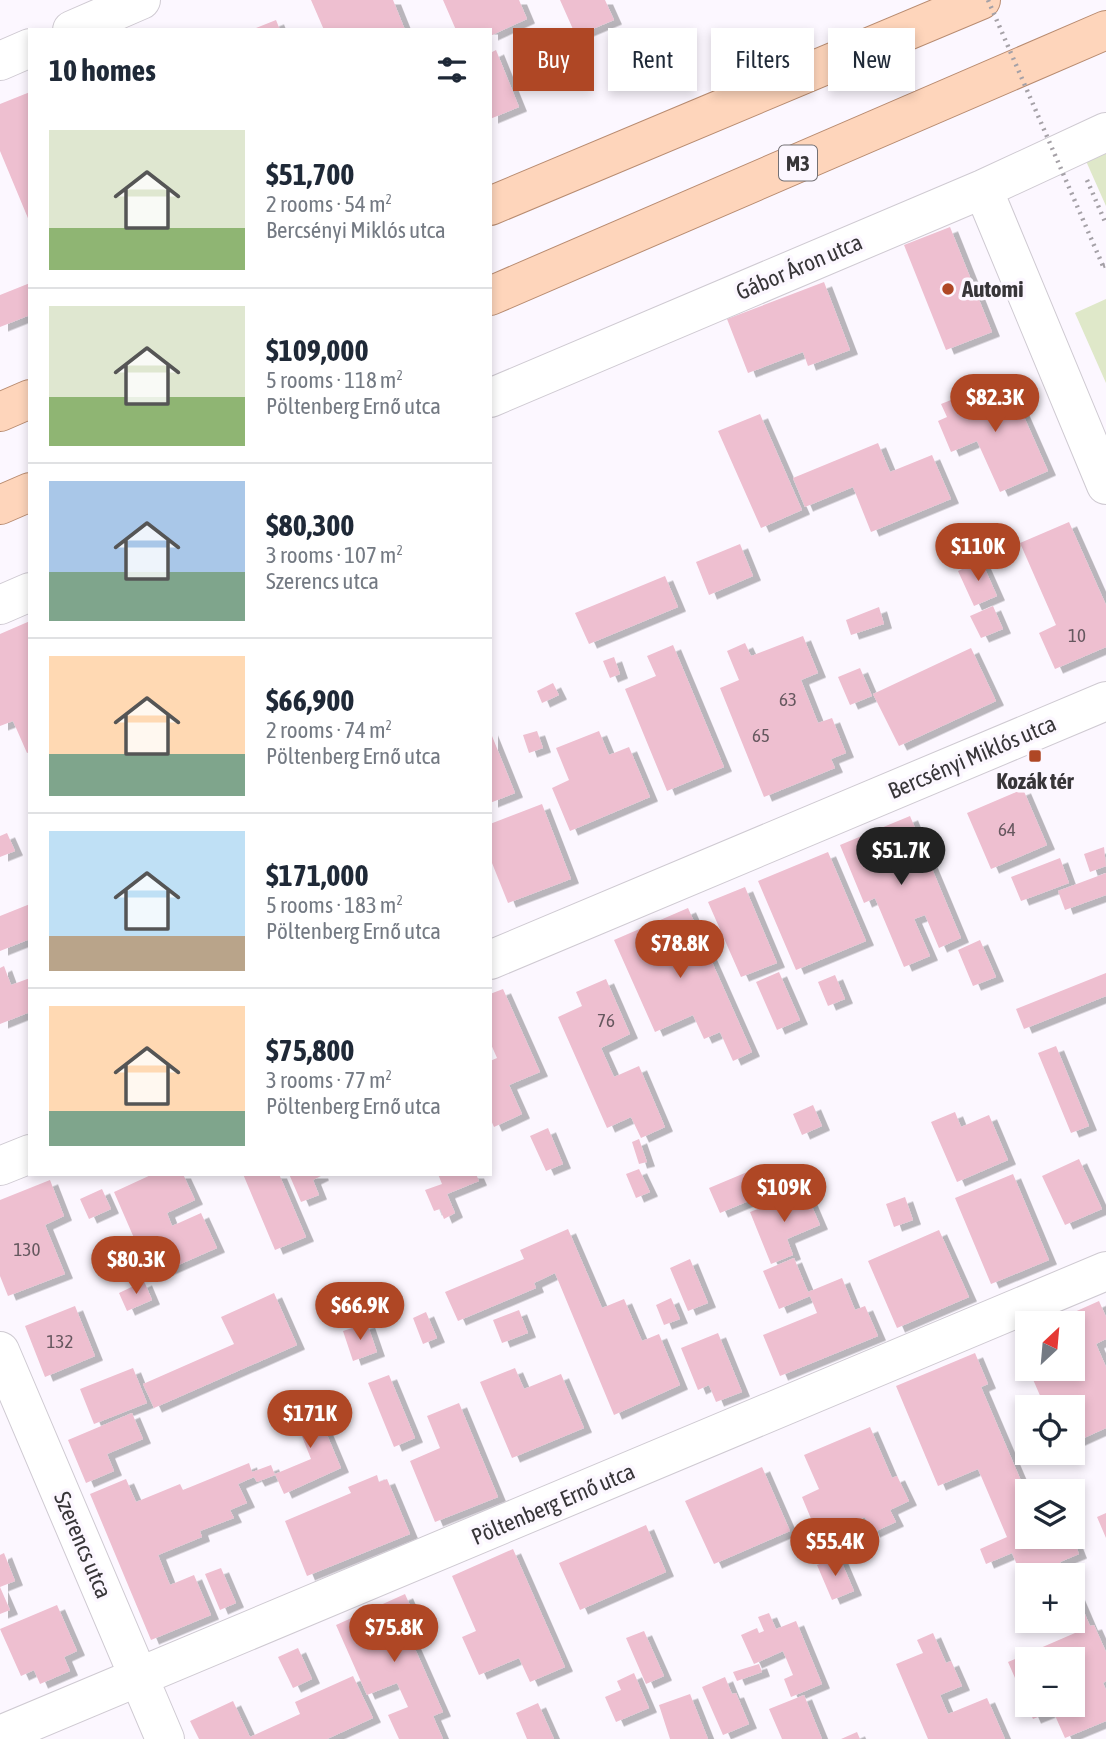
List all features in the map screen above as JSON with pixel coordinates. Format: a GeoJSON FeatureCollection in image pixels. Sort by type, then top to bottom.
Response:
{"type":"FeatureCollection","features":[{"type":"Feature","properties":{"kind":"main road"},"geometry":{"type":"LineString","coordinates":[[492,205],[981,0]]}},
{"type":"Feature","properties":{"kind":"main road","name":"M3"},"geometry":{"type":"LineString","coordinates":[[492,295],[1106,30]]}},
{"type":"Feature","properties":{"kind":"main road"},"geometry":{"type":"LineString","coordinates":[[0,412],[28,400]]}},
{"type":"Feature","properties":{"kind":"main road"},"geometry":{"type":"LineString","coordinates":[[0,505],[28,493]]}},
{"type":"Feature","properties":{"kind":"street"},"geometry":{"type":"LineString","coordinates":[[77,28],[141,0]]}},
{"type":"Feature","properties":{"kind":"street"},"geometry":{"type":"LineString","coordinates":[[0,61],[28,49]]}},
{"type":"Feature","properties":{"kind":"street","name":"Gábor Áron utca"},"geometry":{"type":"LineString","coordinates":[[492,397],[983,189],[1106,132]]}},
{"type":"Feature","properties":{"kind":"street"},"geometry":{"type":"LineString","coordinates":[[983,189],[1106,485]]}},
{"type":"Feature","properties":{"kind":"street"},"geometry":{"type":"LineString","coordinates":[[0,605],[28,593]]}},
{"type":"Feature","properties":{"kind":"street","name":"Bercsényi Miklós utca"},"geometry":{"type":"LineString","coordinates":[[492,959],[1106,701]]}},
{"type":"Feature","properties":{"kind":"street"},"geometry":{"type":"LineString","coordinates":[[0,1166],[28,1155]]}},
{"type":"Feature","properties":{"kind":"street","name":"Pöltenberg Ernő utca"},"geometry":{"type":"LineString","coordinates":[[0,1735],[1106,1271]]}},
{"type":"Feature","properties":{"kind":"street","name":"Szerencs utca"},"geometry":{"type":"LineString","coordinates":[[0,1351],[165,1739]]}},
{"type":"Feature","properties":{"kind":"path"},"geometry":{"type":"LineString","coordinates":[[988,0],[1104,266]]}},
{"type":"Feature","properties":{"kind":"path"},"geometry":{"type":"LineString","coordinates":[[1085,175],[1106,225]]}},
{"type":"Feature","properties":{"kind":"green space"},"geometry":{"type":"Polygon","coordinates":[[[1106,153],[1106,206],[1086,161],[1106,153]]]}},
{"type":"Feature","properties":{"kind":"green space"},"geometry":{"type":"Polygon","coordinates":[[[1106,299],[1106,383],[1075,313],[1106,299]]]}},
{"type":"Feature","properties":{"kind":"building"},"geometry":{"type":"Polygon","coordinates":[[[311,0],[393,0],[404,28],[323,28],[311,0]]]}},
{"type":"Feature","properties":{"kind":"building"},"geometry":{"type":"Polygon","coordinates":[[[443,0],[519,0],[527,19],[492,35],[492,28],[455,28],[443,0]]]}},
{"type":"Feature","properties":{"kind":"building"},"geometry":{"type":"Polygon","coordinates":[[[560,0],[605,0],[614,20],[594,28],[572,28],[560,0]]]}},
{"type":"Feature","properties":{"kind":"building"},"geometry":{"type":"Polygon","coordinates":[[[276,20],[279,28],[256,28],[276,20]]]}},
{"type":"Feature","properties":{"kind":"building"},"geometry":{"type":"Polygon","coordinates":[[[496,50],[519,107],[492,118],[492,52],[496,50]]]}},
{"type":"Feature","properties":{"kind":"building"},"geometry":{"type":"Polygon","coordinates":[[[28,93],[28,218],[0,151],[0,104],[28,93]]]}},
{"type":"Feature","properties":{"kind":"building","name":"Automi"},"geometry":{"type":"Polygon","coordinates":[[[950,227],[992,332],[946,350],[904,245],[950,227]]]}},
{"type":"Feature","properties":{"kind":"building"},"geometry":{"type":"Polygon","coordinates":[[[824,282],[850,350],[808,366],[803,352],[748,373],[727,319],[824,282]]]}},
{"type":"Feature","properties":{"kind":"building"},"geometry":{"type":"Polygon","coordinates":[[[28,284],[28,316],[0,327],[0,295],[28,284]]]}},
{"type":"Feature","properties":{"kind":"building"},"geometry":{"type":"Polygon","coordinates":[[[1006,376],[1048,471],[1000,492],[977,441],[951,452],[938,421],[947,417],[941,404],[966,394],[977,420],[989,415],[977,389],[1006,376]]]}},
{"type":"Feature","properties":{"kind":"building"},"geometry":{"type":"Polygon","coordinates":[[[760,414],[802,510],[761,528],[718,431],[760,414]]]}},
{"type":"Feature","properties":{"kind":"building"},"geometry":{"type":"Polygon","coordinates":[[[878,443],[890,472],[932,455],[951,499],[871,532],[853,487],[805,507],[793,478],[878,443]]]}},
{"type":"Feature","properties":{"kind":"building"},"geometry":{"type":"Polygon","coordinates":[[[1069,522],[1106,605],[1106,647],[1055,669],[1039,633],[1056,625],[1020,543],[1069,522]]]}},
{"type":"Feature","properties":{"kind":"building"},"geometry":{"type":"Polygon","coordinates":[[[740,544],[753,576],[709,595],[696,562],[740,544]]]}},
{"type":"Feature","properties":{"kind":"building"},"geometry":{"type":"Polygon","coordinates":[[[981,560],[997,596],[974,606],[958,571],[981,560]]]}},
{"type":"Feature","properties":{"kind":"building"},"geometry":{"type":"Polygon","coordinates":[[[665,576],[678,607],[589,644],[575,613],[665,576]]]}},
{"type":"Feature","properties":{"kind":"building"},"geometry":{"type":"Polygon","coordinates":[[[993,606],[1003,629],[981,638],[970,616],[993,606]]]}},
{"type":"Feature","properties":{"kind":"building"},"geometry":{"type":"Polygon","coordinates":[[[879,607],[884,624],[851,635],[846,620],[879,607]]]}},
{"type":"Feature","properties":{"kind":"building"},"geometry":{"type":"Polygon","coordinates":[[[28,622],[27,753],[13,721],[0,726],[0,634],[28,622]]]}},
{"type":"Feature","properties":{"kind":"building"},"geometry":{"type":"Polygon","coordinates":[[[803,636],[818,673],[801,680],[818,723],[832,718],[846,753],[831,759],[835,768],[764,797],[720,688],[739,680],[727,651],[745,643],[751,656],[803,636]]]}},
{"type":"Feature","properties":{"kind":"building"},"geometry":{"type":"Polygon","coordinates":[[[673,645],[724,767],[667,791],[625,689],[656,676],[647,656],[673,645]]]}},
{"type":"Feature","properties":{"kind":"building"},"geometry":{"type":"Polygon","coordinates":[[[971,648],[996,701],[899,746],[873,694],[971,648]]]}},
{"type":"Feature","properties":{"kind":"building"},"geometry":{"type":"Polygon","coordinates":[[[614,657],[620,674],[610,678],[603,661],[614,657]]]}},
{"type":"Feature","properties":{"kind":"building"},"geometry":{"type":"Polygon","coordinates":[[[860,668],[872,696],[850,705],[838,677],[860,668]]]}},
{"type":"Feature","properties":{"kind":"building"},"geometry":{"type":"Polygon","coordinates":[[[553,683],[559,695],[542,703],[537,691],[553,683]]]}},
{"type":"Feature","properties":{"kind":"building"},"geometry":{"type":"Polygon","coordinates":[[[537,731],[543,748],[529,753],[523,735],[537,731]]]}},
{"type":"Feature","properties":{"kind":"building"},"geometry":{"type":"Polygon","coordinates":[[[599,731],[609,755],[629,747],[650,797],[570,831],[552,788],[569,780],[556,748],[599,731]]]}},
{"type":"Feature","properties":{"kind":"building"},"geometry":{"type":"Polygon","coordinates":[[[492,736],[515,793],[492,802],[492,736]]]}},
{"type":"Feature","properties":{"kind":"building"},"geometry":{"type":"Polygon","coordinates":[[[1023,789],[1047,845],[991,869],[967,813],[1023,789]]]}},
{"type":"Feature","properties":{"kind":"building"},"geometry":{"type":"Polygon","coordinates":[[[542,804],[571,879],[508,903],[492,863],[492,823],[542,804]]]}},
{"type":"Feature","properties":{"kind":"building"},"geometry":{"type":"Polygon","coordinates":[[[910,816],[961,938],[939,948],[925,915],[914,919],[930,956],[904,967],[875,898],[864,903],[840,845],[910,816]]]}},
{"type":"Feature","properties":{"kind":"building"},"geometry":{"type":"Polygon","coordinates":[[[7,833],[15,851],[0,857],[0,836],[7,833]]]}},
{"type":"Feature","properties":{"kind":"building"},"geometry":{"type":"Polygon","coordinates":[[[1104,847],[1106,866],[1090,872],[1084,854],[1104,847]]]}},
{"type":"Feature","properties":{"kind":"building"},"geometry":{"type":"Polygon","coordinates":[[[828,852],[866,941],[796,970],[758,881],[828,852]]]}},
{"type":"Feature","properties":{"kind":"building"},"geometry":{"type":"Polygon","coordinates":[[[1060,858],[1069,883],[1021,901],[1011,877],[1060,858]]]}},
{"type":"Feature","properties":{"kind":"building"},"geometry":{"type":"Polygon","coordinates":[[[1106,873],[1106,895],[1065,910],[1058,891],[1106,873]]]}},
{"type":"Feature","properties":{"kind":"building"},"geometry":{"type":"Polygon","coordinates":[[[745,887],[777,963],[741,977],[708,902],[745,887]]]}},
{"type":"Feature","properties":{"kind":"building"},"geometry":{"type":"Polygon","coordinates":[[[28,905],[28,940],[0,951],[0,916],[28,905]]]}},
{"type":"Feature","properties":{"kind":"building"},"geometry":{"type":"Polygon","coordinates":[[[688,908],[752,1052],[733,1061],[720,1032],[704,1039],[693,1015],[655,1032],[614,940],[688,908]]]}},
{"type":"Feature","properties":{"kind":"building"},"geometry":{"type":"Polygon","coordinates":[[[980,940],[996,977],[973,986],[958,950],[980,940]]]}},
{"type":"Feature","properties":{"kind":"building"},"geometry":{"type":"Polygon","coordinates":[[[4,966],[11,985],[28,979],[28,1013],[0,1024],[0,968],[4,966]]]}},
{"type":"Feature","properties":{"kind":"building"},"geometry":{"type":"Polygon","coordinates":[[[779,972],[800,1020],[777,1030],[756,982],[779,972]]]}},
{"type":"Feature","properties":{"kind":"building"},"geometry":{"type":"Polygon","coordinates":[[[1106,973],[1106,996],[1024,1029],[1016,1009],[1106,973]]]}},
{"type":"Feature","properties":{"kind":"building"},"geometry":{"type":"Polygon","coordinates":[[[835,975],[845,999],[828,1006],[818,982],[835,975]]]}},
{"type":"Feature","properties":{"kind":"building"},"geometry":{"type":"Polygon","coordinates":[[[606,979],[630,1034],[601,1048],[614,1077],[639,1066],[665,1127],[641,1138],[631,1117],[607,1128],[558,1017],[582,1006],[576,992],[606,979]]]}},
{"type":"Feature","properties":{"kind":"building"},"geometry":{"type":"Polygon","coordinates":[[[503,989],[540,1072],[509,1085],[522,1114],[494,1127],[492,1060],[497,1058],[492,1047],[492,993],[503,989]]]}},
{"type":"Feature","properties":{"kind":"building"},"geometry":{"type":"Polygon","coordinates":[[[1056,1046],[1089,1126],[1071,1133],[1038,1053],[1056,1046]]]}},
{"type":"Feature","properties":{"kind":"building"},"geometry":{"type":"Polygon","coordinates":[[[813,1105],[822,1126],[802,1135],[793,1114],[813,1105]]]}},
{"type":"Feature","properties":{"kind":"building"},"geometry":{"type":"Polygon","coordinates":[[[955,1112],[961,1127],[989,1115],[1008,1160],[957,1182],[931,1122],[955,1112]]]}},
{"type":"Feature","properties":{"kind":"building"},"geometry":{"type":"Polygon","coordinates":[[[548,1128],[563,1164],[546,1171],[530,1136],[548,1128]]]}},
{"type":"Feature","properties":{"kind":"building"},"geometry":{"type":"Polygon","coordinates":[[[639,1139],[647,1162],[639,1164],[632,1142],[639,1139]]]}},
{"type":"Feature","properties":{"kind":"building"},"geometry":{"type":"Polygon","coordinates":[[[1079,1159],[1102,1209],[1065,1225],[1042,1176],[1079,1159]]]}},
{"type":"Feature","properties":{"kind":"building"},"geometry":{"type":"Polygon","coordinates":[[[639,1169],[650,1192],[636,1198],[626,1174],[639,1169]]]}},
{"type":"Feature","properties":{"kind":"building"},"geometry":{"type":"Polygon","coordinates":[[[752,1170],[763,1195],[720,1213],[709,1188],[752,1170]]]}},
{"type":"Feature","properties":{"kind":"building"},"geometry":{"type":"Polygon","coordinates":[[[1013,1174],[1049,1260],[991,1284],[955,1198],[1013,1174]]]}},
{"type":"Feature","properties":{"kind":"building"},"geometry":{"type":"Polygon","coordinates":[[[149,1176],[184,1176],[195,1200],[167,1213],[172,1226],[201,1213],[217,1248],[151,1277],[114,1192],[149,1176]]]}},
{"type":"Feature","properties":{"kind":"building"},"geometry":{"type":"Polygon","coordinates":[[[244,1176],[280,1176],[306,1237],[275,1250],[244,1176]]]}},
{"type":"Feature","properties":{"kind":"building"},"geometry":{"type":"Polygon","coordinates":[[[290,1176],[321,1176],[313,1180],[319,1195],[301,1202],[290,1176]]]}},
{"type":"Feature","properties":{"kind":"building"},"geometry":{"type":"Polygon","coordinates":[[[439,1176],[477,1176],[479,1181],[447,1194],[455,1213],[444,1219],[440,1209],[434,1211],[425,1190],[442,1184],[439,1176]]]}},
{"type":"Feature","properties":{"kind":"building"},"geometry":{"type":"Polygon","coordinates":[[[50,1180],[64,1216],[45,1225],[65,1274],[8,1296],[0,1276],[0,1200],[50,1180]]]}},
{"type":"Feature","properties":{"kind":"building"},"geometry":{"type":"Polygon","coordinates":[[[102,1189],[111,1209],[89,1219],[80,1199],[102,1189]]]}},
{"type":"Feature","properties":{"kind":"building"},"geometry":{"type":"Polygon","coordinates":[[[805,1190],[820,1225],[787,1239],[793,1255],[771,1264],[750,1212],[805,1190]]]}},
{"type":"Feature","properties":{"kind":"building"},"geometry":{"type":"Polygon","coordinates":[[[905,1197],[913,1220],[894,1227],[886,1204],[905,1197]]]}},
{"type":"Feature","properties":{"kind":"building"},"geometry":{"type":"Polygon","coordinates":[[[568,1229],[602,1308],[624,1299],[642,1341],[659,1334],[680,1385],[614,1415],[555,1273],[534,1283],[536,1288],[458,1321],[445,1292],[524,1259],[520,1250],[568,1229]]]}},
{"type":"Feature","properties":{"kind":"building"},"geometry":{"type":"Polygon","coordinates":[[[939,1230],[969,1297],[897,1328],[868,1261],[939,1230]]]}},
{"type":"Feature","properties":{"kind":"building"},"geometry":{"type":"Polygon","coordinates":[[[794,1258],[808,1292],[842,1278],[855,1310],[865,1306],[878,1336],[780,1376],[763,1335],[817,1313],[810,1296],[779,1309],[763,1271],[794,1258]]]}},
{"type":"Feature","properties":{"kind":"building"},"geometry":{"type":"Polygon","coordinates":[[[690,1259],[708,1303],[688,1311],[670,1268],[690,1259]]]}},
{"type":"Feature","properties":{"kind":"building"},"geometry":{"type":"Polygon","coordinates":[[[144,1281],[152,1300],[127,1311],[119,1293],[144,1281]]]}},
{"type":"Feature","properties":{"kind":"building"},"geometry":{"type":"Polygon","coordinates":[[[274,1293],[297,1345],[154,1408],[143,1384],[234,1344],[221,1317],[274,1293]]]}},
{"type":"Feature","properties":{"kind":"building"},"geometry":{"type":"Polygon","coordinates":[[[671,1298],[680,1319],[664,1325],[656,1305],[671,1298]]]}},
{"type":"Feature","properties":{"kind":"building"},"geometry":{"type":"Polygon","coordinates":[[[1099,1301],[1106,1317],[1106,1339],[1096,1344],[1106,1367],[1106,1428],[1085,1438],[1085,1395],[1040,1395],[1034,1381],[1085,1381],[1085,1311],[1077,1311],[1099,1301]]]}},
{"type":"Feature","properties":{"kind":"building"},"geometry":{"type":"Polygon","coordinates":[[[75,1306],[95,1356],[45,1377],[25,1326],[75,1306]]]}},
{"type":"Feature","properties":{"kind":"building"},"geometry":{"type":"Polygon","coordinates":[[[519,1310],[528,1333],[502,1343],[493,1320],[519,1310]]]}},
{"type":"Feature","properties":{"kind":"building"},"geometry":{"type":"Polygon","coordinates":[[[426,1312],[437,1338],[423,1344],[413,1318],[426,1312]]]}},
{"type":"Feature","properties":{"kind":"building"},"geometry":{"type":"Polygon","coordinates":[[[367,1323],[377,1352],[353,1361],[343,1331],[367,1323]]]}},
{"type":"Feature","properties":{"kind":"building"},"geometry":{"type":"Polygon","coordinates":[[[718,1333],[742,1392],[716,1402],[709,1385],[698,1390],[681,1348],[718,1333]]]}},
{"type":"Feature","properties":{"kind":"building"},"geometry":{"type":"Polygon","coordinates":[[[975,1353],[988,1384],[981,1387],[1020,1479],[1015,1479],[1015,1549],[1077,1549],[1079,1554],[1060,1563],[1016,1563],[1012,1553],[986,1564],[980,1549],[1007,1537],[978,1469],[938,1486],[896,1386],[975,1353]]]}},
{"type":"Feature","properties":{"kind":"building"},"geometry":{"type":"Polygon","coordinates":[[[133,1368],[147,1403],[94,1424],[80,1389],[133,1368]]]}},
{"type":"Feature","properties":{"kind":"building"},"geometry":{"type":"Polygon","coordinates":[[[515,1368],[524,1389],[561,1374],[584,1428],[512,1458],[480,1382],[515,1368]]]}},
{"type":"Feature","properties":{"kind":"building"},"geometry":{"type":"Polygon","coordinates":[[[389,1375],[415,1438],[394,1447],[368,1383],[389,1375]]]}},
{"type":"Feature","properties":{"kind":"building"},"geometry":{"type":"Polygon","coordinates":[[[311,1397],[341,1468],[284,1494],[275,1474],[311,1459],[290,1406],[311,1397]]]}},
{"type":"Feature","properties":{"kind":"building"},"geometry":{"type":"Polygon","coordinates":[[[459,1403],[498,1497],[435,1522],[410,1461],[440,1448],[427,1416],[459,1403]]]}},
{"type":"Feature","properties":{"kind":"building"},"geometry":{"type":"Polygon","coordinates":[[[132,1413],[143,1439],[107,1454],[114,1471],[86,1483],[68,1440],[132,1413]]]}},
{"type":"Feature","properties":{"kind":"building"},"geometry":{"type":"Polygon","coordinates":[[[870,1427],[892,1478],[897,1476],[909,1501],[890,1510],[896,1522],[872,1533],[865,1517],[819,1538],[802,1497],[819,1489],[804,1455],[870,1427]]]}},
{"type":"Feature","properties":{"kind":"building"},"geometry":{"type":"Polygon","coordinates":[[[249,1463],[252,1472],[271,1465],[275,1475],[257,1482],[254,1477],[238,1484],[247,1503],[230,1510],[234,1518],[200,1531],[202,1537],[158,1555],[170,1585],[194,1575],[211,1615],[151,1640],[90,1494],[126,1479],[136,1502],[180,1484],[183,1490],[249,1463]]]}},
{"type":"Feature","properties":{"kind":"building"},"geometry":{"type":"Polygon","coordinates":[[[762,1467],[790,1531],[714,1564],[685,1501],[762,1467]]]}},
{"type":"Feature","properties":{"kind":"building"},"geometry":{"type":"Polygon","coordinates":[[[377,1475],[379,1482],[387,1479],[410,1534],[307,1576],[285,1521],[351,1493],[348,1487],[377,1475]]]}},
{"type":"Feature","properties":{"kind":"building"},"geometry":{"type":"Polygon","coordinates":[[[1106,1513],[1106,1538],[1097,1517],[1106,1513]]]}},
{"type":"Feature","properties":{"kind":"building"},"geometry":{"type":"Polygon","coordinates":[[[646,1525],[666,1572],[580,1610],[559,1563],[646,1525]]]}},
{"type":"Feature","properties":{"kind":"building"},"geometry":{"type":"Polygon","coordinates":[[[513,1549],[565,1667],[530,1682],[519,1658],[479,1675],[462,1637],[476,1631],[452,1576],[513,1549]]]}},
{"type":"Feature","properties":{"kind":"building"},"geometry":{"type":"Polygon","coordinates":[[[4,1553],[15,1581],[0,1587],[0,1555],[4,1553]]]}},
{"type":"Feature","properties":{"kind":"building"},"geometry":{"type":"Polygon","coordinates":[[[839,1556],[854,1591],[832,1600],[817,1565],[839,1556]]]}},
{"type":"Feature","properties":{"kind":"building"},"geometry":{"type":"Polygon","coordinates":[[[221,1568],[236,1603],[220,1610],[205,1574],[221,1568]]]}},
{"type":"Feature","properties":{"kind":"building"},"geometry":{"type":"Polygon","coordinates":[[[0,1587],[10,1610],[0,1614],[0,1587]]]}},
{"type":"Feature","properties":{"kind":"building"},"geometry":{"type":"Polygon","coordinates":[[[405,1594],[424,1637],[412,1642],[443,1712],[433,1716],[443,1739],[399,1739],[388,1715],[408,1707],[397,1683],[367,1695],[336,1625],[405,1594]]]}},
{"type":"Feature","properties":{"kind":"building"},"geometry":{"type":"Polygon","coordinates":[[[57,1605],[77,1651],[64,1657],[70,1671],[40,1684],[34,1670],[21,1676],[0,1629],[57,1605]]]}},
{"type":"Feature","properties":{"kind":"building"},"geometry":{"type":"Polygon","coordinates":[[[769,1613],[776,1629],[796,1621],[822,1684],[791,1697],[784,1679],[793,1675],[783,1651],[754,1664],[741,1635],[757,1628],[759,1633],[764,1631],[758,1617],[769,1613]]]}},
{"type":"Feature","properties":{"kind":"building"},"geometry":{"type":"Polygon","coordinates":[[[1085,1614],[1090,1626],[1094,1625],[1106,1652],[1106,1681],[1103,1683],[1106,1690],[1106,1721],[1065,1738],[1056,1717],[1085,1717],[1085,1647],[1043,1647],[1075,1633],[1085,1633],[1085,1614]]]}},
{"type":"Feature","properties":{"kind":"building"},"geometry":{"type":"Polygon","coordinates":[[[644,1631],[664,1676],[646,1684],[626,1638],[644,1631]]]}},
{"type":"Feature","properties":{"kind":"building"},"geometry":{"type":"Polygon","coordinates":[[[933,1633],[946,1663],[951,1661],[962,1686],[940,1695],[948,1714],[987,1698],[1005,1739],[928,1739],[896,1664],[923,1653],[917,1640],[933,1633]]]}},
{"type":"Feature","properties":{"kind":"building"},"geometry":{"type":"Polygon","coordinates":[[[298,1648],[312,1679],[293,1688],[278,1657],[298,1648]]]}},
{"type":"Feature","properties":{"kind":"building"},"geometry":{"type":"Polygon","coordinates":[[[1015,1659],[1015,1678],[1008,1662],[1015,1659]]]}},
{"type":"Feature","properties":{"kind":"building"},"geometry":{"type":"Polygon","coordinates":[[[759,1664],[762,1672],[737,1681],[733,1672],[759,1664]]]}},
{"type":"Feature","properties":{"kind":"building"},"geometry":{"type":"Polygon","coordinates":[[[634,1673],[649,1708],[616,1722],[605,1697],[621,1690],[617,1681],[634,1673]]]}},
{"type":"Feature","properties":{"kind":"building"},"geometry":{"type":"Polygon","coordinates":[[[353,1676],[373,1718],[327,1739],[199,1739],[190,1721],[233,1701],[250,1737],[300,1714],[295,1702],[353,1676]]]}},
{"type":"Feature","properties":{"kind":"building"},"geometry":{"type":"Polygon","coordinates":[[[725,1677],[732,1694],[736,1693],[749,1724],[723,1735],[702,1687],[725,1677]]]}},
{"type":"Feature","properties":{"kind":"building"},"geometry":{"type":"Polygon","coordinates":[[[690,1694],[708,1739],[670,1739],[659,1705],[690,1694]]]}},
{"type":"Feature","properties":{"kind":"building"},"geometry":{"type":"Polygon","coordinates":[[[804,1695],[822,1739],[782,1739],[769,1709],[804,1695]]]}},
{"type":"Feature","properties":{"kind":"building"},"geometry":{"type":"Polygon","coordinates":[[[538,1703],[554,1739],[527,1739],[516,1713],[538,1703]]]}},
{"type":"Feature","properties":{"kind":"building"},"geometry":{"type":"Polygon","coordinates":[[[857,1732],[860,1739],[841,1739],[857,1732]]]}},
{"type":"Feature","properties":{"kind":"place","name":"Automi"},"geometry":{"type":"Point","coordinates":[948,289]}},
{"type":"Feature","properties":{"kind":"place","name":"Kozák tér"},"geometry":{"type":"Point","coordinates":[1035,756]}}]}
